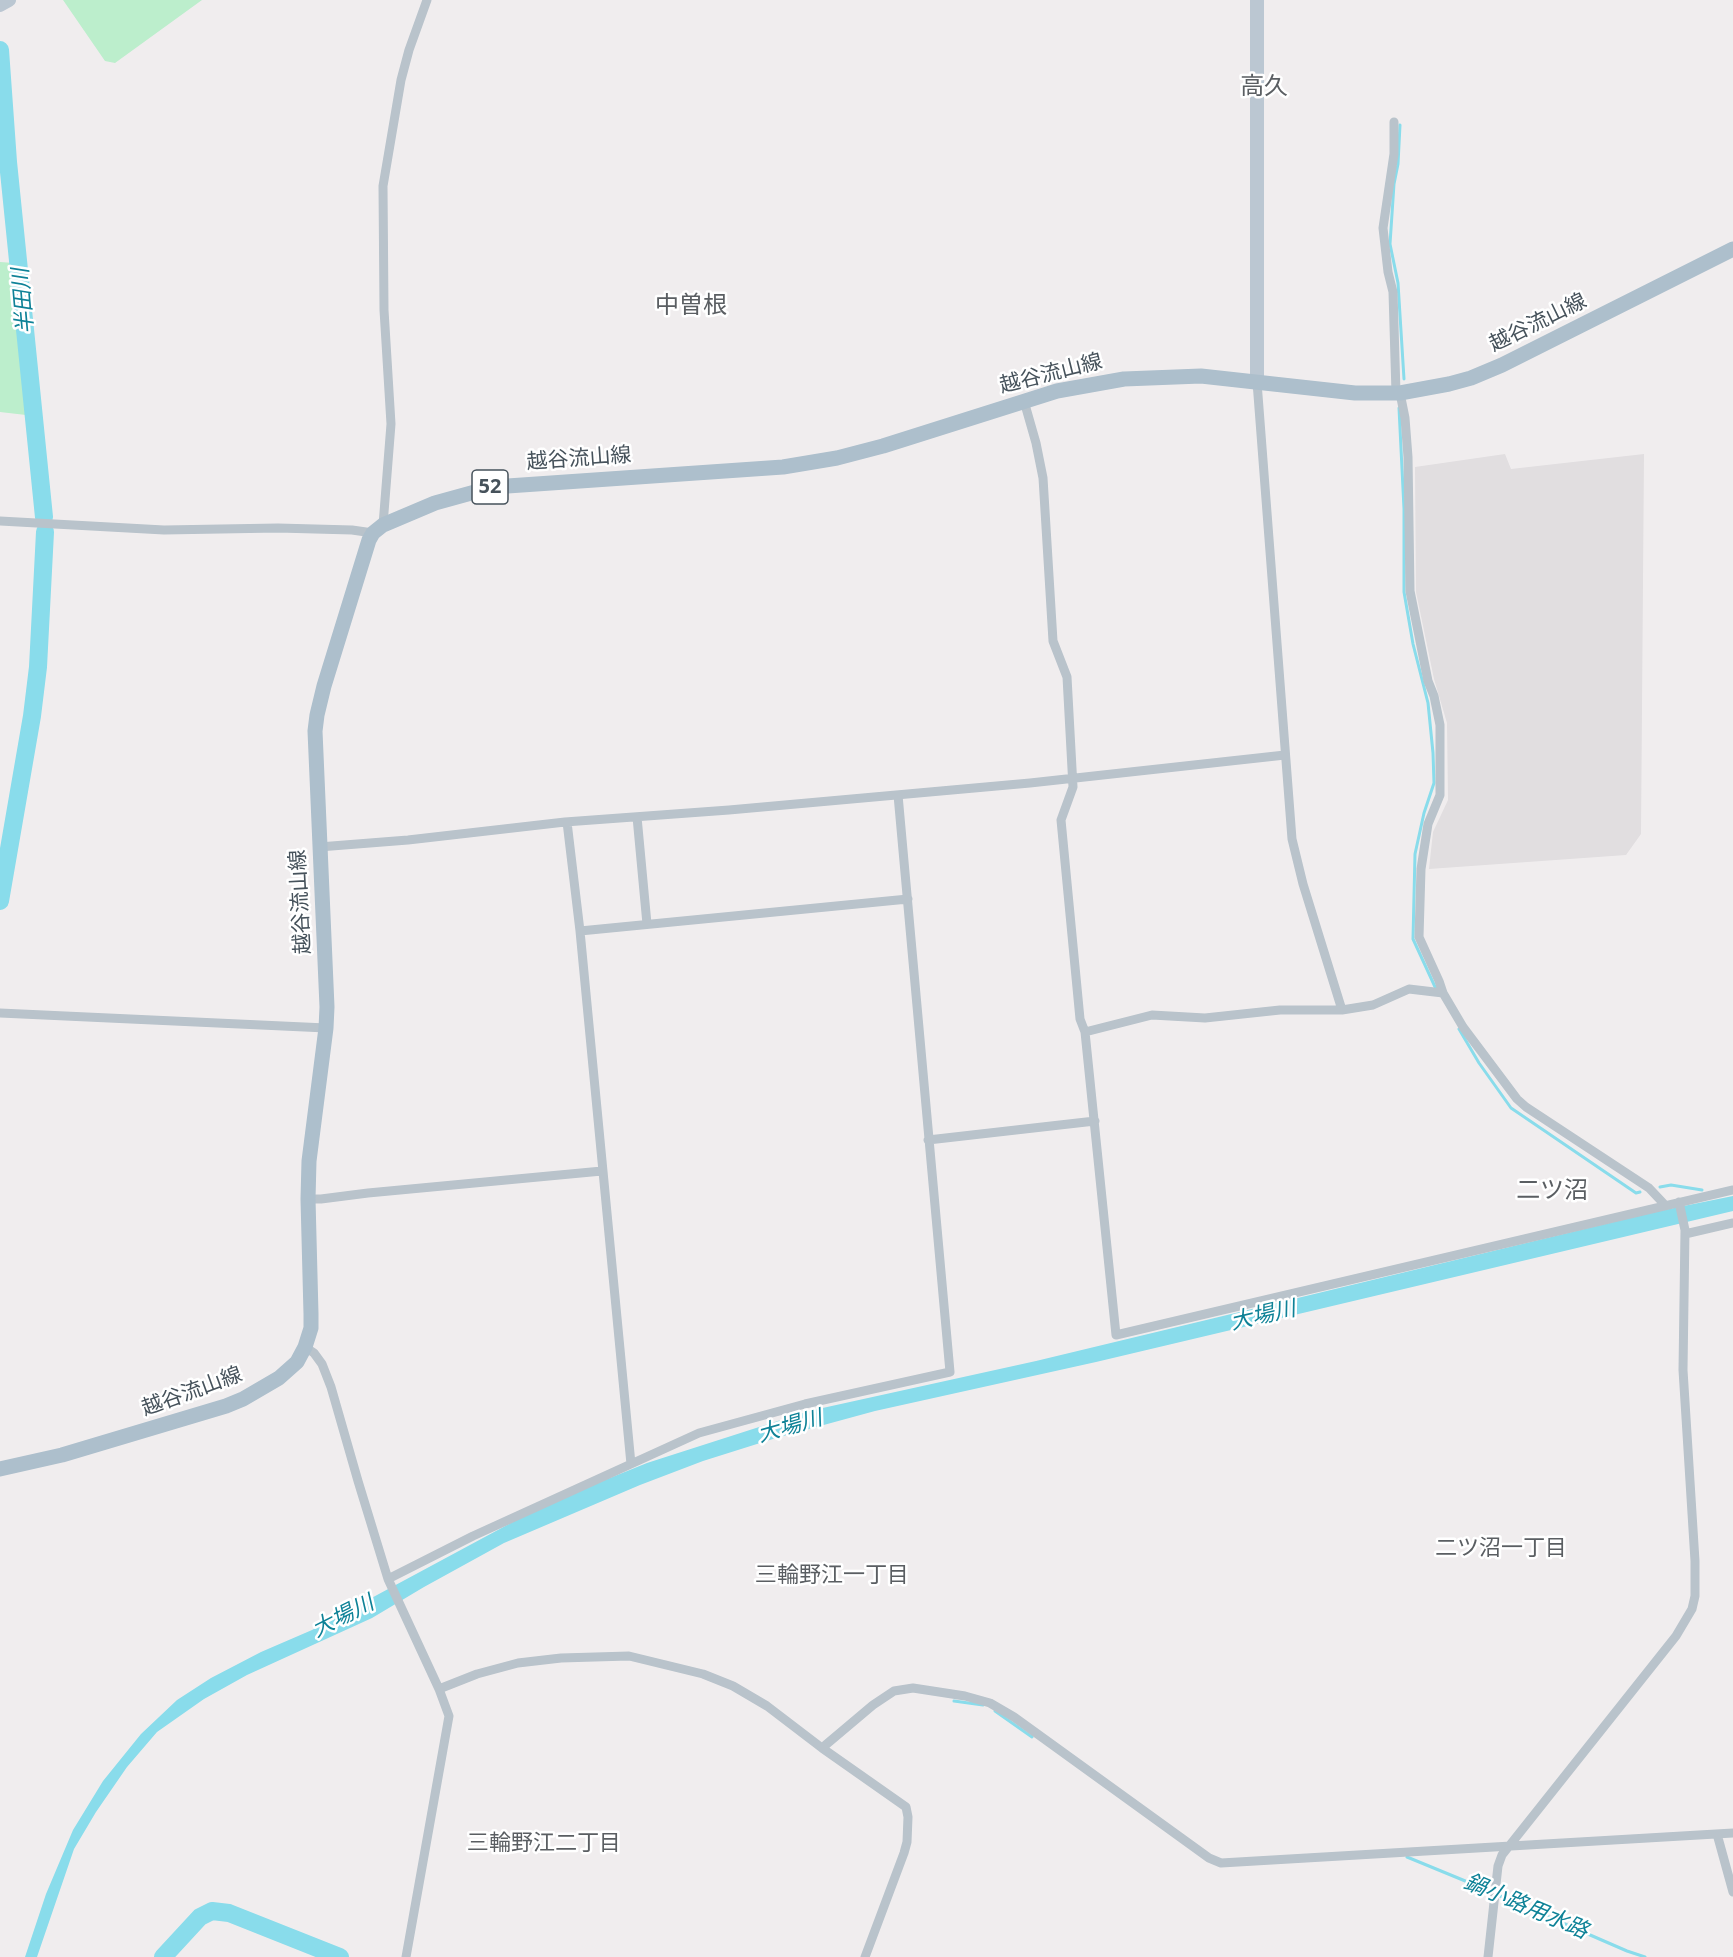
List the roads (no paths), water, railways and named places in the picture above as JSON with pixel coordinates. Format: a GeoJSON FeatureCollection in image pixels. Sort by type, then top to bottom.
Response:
{"type":"FeatureCollection","features":[{"type":"Feature","properties":{"kind":"main road","name":"越谷流山線"},"geometry":{"type":"LineString","coordinates":[[0,1469],[62,1455],[226,1406],[279,1378],[297,1362],[305,1347],[311,1328],[308,1199],[311,1139],[326,1028],[326,975],[314,748],[316,715],[366,551],[378,529],[435,503],[493,487],[783,467],[837,458],[883,446],[1024,400],[1124,378],[1191,376],[1336,392],[1398,393],[1449,384],[1485,373],[1733,249]]}},
{"type":"Feature","properties":{"kind":"street"},"geometry":{"type":"LineString","coordinates":[[0,5],[9,0]]}},
{"type":"Feature","properties":{"kind":"street"},"geometry":{"type":"LineString","coordinates":[[0,521],[164,530],[378,529],[391,424],[384,310],[383,186],[401,80],[427,0]]}},
{"type":"Feature","properties":{"kind":"street"},"geometry":{"type":"LineString","coordinates":[[1257,0],[1257,382],[1292,839],[1303,884],[1342,1010]]}},
{"type":"Feature","properties":{"kind":"street"},"geometry":{"type":"LineString","coordinates":[[1394,122],[1394,154],[1383,228],[1388,272],[1393,292],[1398,393],[1405,418],[1408,457],[1410,591],[1428,681],[1434,696],[1440,725],[1440,795],[1428,824],[1420,869],[1419,937],[1442,993],[1463,1027],[1517,1099],[1648,1188],[1665,1205]]}},
{"type":"Feature","properties":{"kind":"street"},"geometry":{"type":"LineString","coordinates":[[1024,400],[1043,478],[1053,641],[1067,677],[1073,787],[1061,820],[1080,1019],[1085,1032],[1116,1335],[1733,1190]]}},
{"type":"Feature","properties":{"kind":"street"},"geometry":{"type":"LineString","coordinates":[[319,847],[567,822],[898,795],[1285,755]]}},
{"type":"Feature","properties":{"kind":"street"},"geometry":{"type":"LineString","coordinates":[[390,1582],[473,1536],[653,1453],[709,1430],[805,1404],[950,1372],[898,795]]}},
{"type":"Feature","properties":{"kind":"street"},"geometry":{"type":"LineString","coordinates":[[637,817],[646,924]]}},
{"type":"Feature","properties":{"kind":"street"},"geometry":{"type":"LineString","coordinates":[[567,822],[580,931],[631,1464]]}},
{"type":"Feature","properties":{"kind":"street"},"geometry":{"type":"LineString","coordinates":[[580,931],[908,899]]}},
{"type":"Feature","properties":{"kind":"street"},"geometry":{"type":"LineString","coordinates":[[1085,1032],[1152,1015],[1205,1018],[1280,1010],[1342,1010],[1373,1005],[1409,989],[1442,993]]}},
{"type":"Feature","properties":{"kind":"street"},"geometry":{"type":"LineString","coordinates":[[0,1013],[326,1028]]}},
{"type":"Feature","properties":{"kind":"street"},"geometry":{"type":"LineString","coordinates":[[928,1140],[1095,1121]]}},
{"type":"Feature","properties":{"kind":"street"},"geometry":{"type":"LineString","coordinates":[[308,1199],[602,1171]]}},
{"type":"Feature","properties":{"kind":"street"},"geometry":{"type":"LineString","coordinates":[[1488,1957],[1498,1866],[1502,1855],[1648,1673],[1676,1636],[1692,1609],[1695,1596],[1695,1561],[1683,1370],[1685,1232],[1679,1204]]}},
{"type":"Feature","properties":{"kind":"street"},"geometry":{"type":"LineString","coordinates":[[1685,1232],[1733,1223]]}},
{"type":"Feature","properties":{"kind":"street"},"geometry":{"type":"LineString","coordinates":[[305,1347],[314,1353],[322,1364],[332,1387],[358,1481],[390,1582],[439,1689],[448,1716],[406,1957]]}},
{"type":"Feature","properties":{"kind":"street"},"geometry":{"type":"LineString","coordinates":[[439,1689],[477,1674],[518,1663],[561,1658],[628,1656],[703,1674],[733,1686],[767,1706],[906,1807],[907,1842],[904,1854],[865,1957]]}},
{"type":"Feature","properties":{"kind":"street"},"geometry":{"type":"LineString","coordinates":[[822,1748],[873,1705],[894,1691],[913,1688],[964,1696],[990,1703],[1014,1717],[1209,1858],[1221,1863],[1733,1833]]}},
{"type":"Feature","properties":{"kind":"street"},"geometry":{"type":"LineString","coordinates":[[1717,1834],[1733,1893]]}},
{"type":"Feature","properties":{"kind":"water","name":"大場川"},"geometry":{"type":"Polygon","coordinates":[[[1733,1196],[1733,1211],[1096,1362],[875,1411],[776,1438],[703,1461],[640,1485],[504,1543],[372,1618],[247,1675],[204,1699],[157,1732],[127,1767],[74,1849],[37,1957],[25,1957],[46,1894],[73,1830],[103,1781],[141,1734],[177,1700],[211,1678],[261,1652],[312,1630],[548,1503],[647,1463],[809,1411],[1036,1361],[1659,1211],[1733,1196]]]}},
{"type":"Feature","properties":{"kind":"waterway","name":"半田川"},"geometry":{"type":"LineString","coordinates":[[0,50],[8,162],[44,517]]}},
{"type":"Feature","properties":{"kind":"waterway"},"geometry":{"type":"LineString","coordinates":[[1400,125],[1390,244],[1398,283],[1404,379]]}},
{"type":"Feature","properties":{"kind":"waterway"},"geometry":{"type":"LineString","coordinates":[[1399,408],[1404,509],[1404,592],[1413,644],[1428,703],[1434,783],[1424,813],[1415,854],[1413,939],[1436,989]]}},
{"type":"Feature","properties":{"kind":"waterway","name":"半田川"},"geometry":{"type":"LineString","coordinates":[[0,901],[32,716],[38,667],[45,532]]}},
{"type":"Feature","properties":{"kind":"waterway"},"geometry":{"type":"LineString","coordinates":[[1459,1029],[1479,1063],[1511,1108],[1636,1193],[1640,1192]]}},
{"type":"Feature","properties":{"kind":"waterway"},"geometry":{"type":"LineString","coordinates":[[1660,1187],[1671,1185],[1702,1190]]}},
{"type":"Feature","properties":{"kind":"waterway","name":"鍋小路用水路"},"geometry":{"type":"LineString","coordinates":[[954,1701],[983,1705]]}},
{"type":"Feature","properties":{"kind":"waterway","name":"鍋小路用水路"},"geometry":{"type":"LineString","coordinates":[[995,1711],[1032,1737]]}},
{"type":"Feature","properties":{"kind":"waterway","name":"鍋小路用水路"},"geometry":{"type":"LineString","coordinates":[[1407,1857],[1492,1892]]}},
{"type":"Feature","properties":{"kind":"waterway","name":"鍋小路用水路"},"geometry":{"type":"LineString","coordinates":[[1498,1895],[1645,1957]]}},
{"type":"Feature","properties":{"kind":"waterway"},"geometry":{"type":"LineString","coordinates":[[163,1957],[200,1917],[212,1911],[229,1913],[340,1957]]}},
{"type":"Feature","properties":{"kind":"district","name":"高久"},"geometry":{"type":"Point","coordinates":[1264,87]}},
{"type":"Feature","properties":{"kind":"district","name":"中曽根"},"geometry":{"type":"Point","coordinates":[691,306]}},
{"type":"Feature","properties":{"kind":"district","name":"二ツ沼"},"geometry":{"type":"Point","coordinates":[1552,1191]}},
{"type":"Feature","properties":{"kind":"district","name":"二ツ沼一丁目"},"geometry":{"type":"Point","coordinates":[1501,1549]}},
{"type":"Feature","properties":{"kind":"district","name":"三輪野江一丁目"},"geometry":{"type":"Point","coordinates":[832,1576]}},
{"type":"Feature","properties":{"kind":"district","name":"三輪野江二丁目"},"geometry":{"type":"Point","coordinates":[544,1844]}}]}
